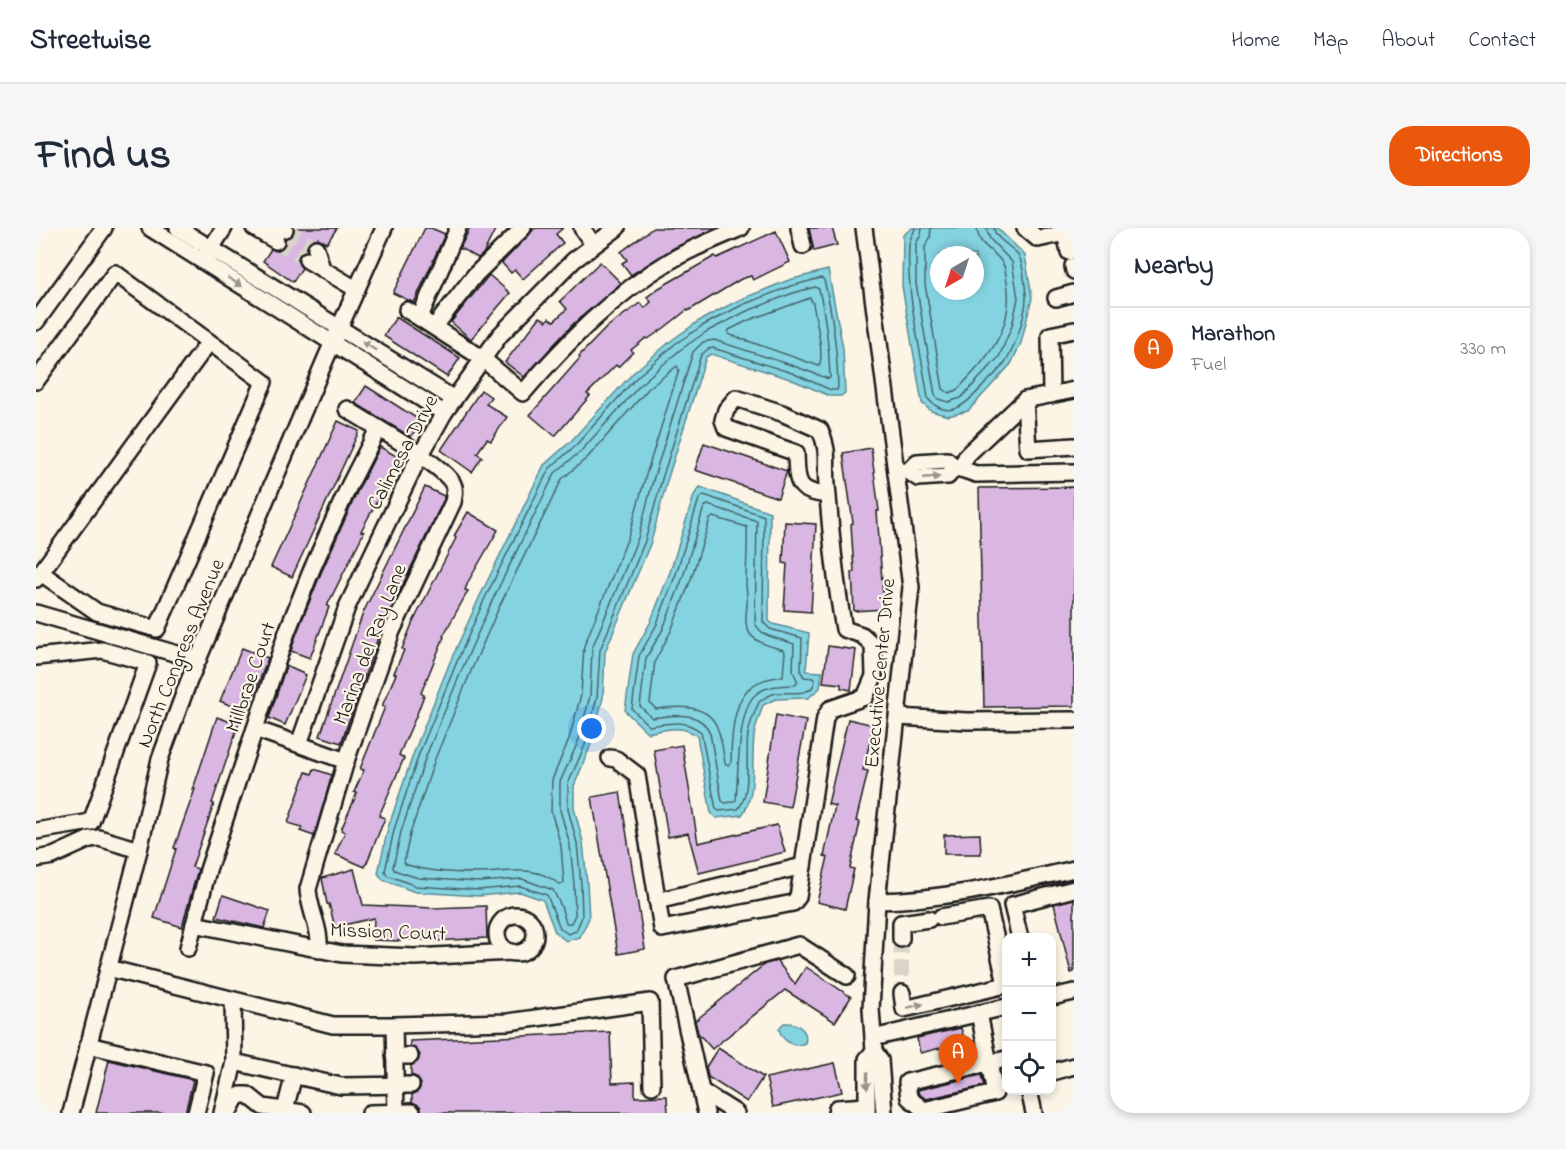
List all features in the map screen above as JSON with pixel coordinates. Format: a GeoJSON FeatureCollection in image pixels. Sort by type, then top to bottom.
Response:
{"type":"FeatureCollection","features":[{"type":"Feature","properties":{"kind":"street"},"geometry":{"type":"LineString","coordinates":[[36,322],[104,228]]}},
{"type":"Feature","properties":{"kind":"street"},"geometry":{"type":"LineString","coordinates":[[150,228],[207,255],[339,327],[454,399]]}},
{"type":"Feature","properties":{"kind":"street"},"geometry":{"type":"LineString","coordinates":[[178,228],[196,233],[207,255],[332,343],[444,413]]}},
{"type":"Feature","properties":{"kind":"street"},"geometry":{"type":"LineString","coordinates":[[207,255],[224,228]]}},
{"type":"Feature","properties":{"kind":"street","name":"North Congress Avenue"},"geometry":{"type":"LineString","coordinates":[[71,1113],[160,759],[198,660],[332,343],[384,228]]}},
{"type":"Feature","properties":{"kind":"street"},"geometry":{"type":"LineString","coordinates":[[458,228],[413,314],[482,358],[523,393],[582,329],[626,291],[670,261],[741,228]]}},
{"type":"Feature","properties":{"kind":"street"},"geometry":{"type":"LineString","coordinates":[[435,326],[474,275],[523,228]]}},
{"type":"Feature","properties":{"kind":"street"},"geometry":{"type":"LineString","coordinates":[[582,228],[593,244]]}},
{"type":"Feature","properties":{"kind":"street","name":"Calimesa Drive"},"geometry":{"type":"LineString","coordinates":[[299,744],[347,607],[420,455],[444,413],[482,358],[532,300],[574,260],[617,228]]}},
{"type":"Feature","properties":{"kind":"street"},"geometry":{"type":"LineString","coordinates":[[799,228],[803,246]]}},
{"type":"Feature","properties":{"kind":"street","name":"Executive Center Drive"},"geometry":{"type":"LineString","coordinates":[[864,228],[902,472],[910,587],[877,901],[871,1009],[874,1045],[880,1060],[884,1113]]}},
{"type":"Feature","properties":{"kind":"street"},"geometry":{"type":"LineString","coordinates":[[1025,228],[1038,239],[1069,232],[1072,263]]}},
{"type":"Feature","properties":{"kind":"street"},"geometry":{"type":"LineString","coordinates":[[309,258],[322,269],[356,289]]}},
{"type":"Feature","properties":{"kind":"street"},"geometry":{"type":"LineString","coordinates":[[36,381],[115,273],[264,382],[157,630],[97,612],[38,576],[209,342]]}},
{"type":"Feature","properties":{"kind":"street"},"geometry":{"type":"LineString","coordinates":[[1056,298],[1074,293]]}},
{"type":"Feature","properties":{"kind":"street"},"geometry":{"type":"LineString","coordinates":[[1051,395],[1050,335],[1074,330]]}},
{"type":"Feature","properties":{"kind":"street"},"geometry":{"type":"LineString","coordinates":[[384,376],[393,360]]}},
{"type":"Feature","properties":{"kind":"street"},"geometry":{"type":"LineString","coordinates":[[421,399],[430,384]]}},
{"type":"Feature","properties":{"kind":"street"},"geometry":{"type":"LineString","coordinates":[[957,468],[967,455],[1025,400],[1074,390]]}},
{"type":"Feature","properties":{"kind":"street"},"geometry":{"type":"LineString","coordinates":[[610,758],[616,759],[637,775],[662,929],[789,904],[798,897],[825,718],[830,709],[865,697],[874,676],[873,645],[862,634],[844,629],[837,593],[828,495],[826,474],[827,445],[820,430],[782,413],[736,398],[729,404],[723,420],[726,428],[796,453],[800,485],[812,494],[828,495]]}},
{"type":"Feature","properties":{"kind":"street"},"geometry":{"type":"LineString","coordinates":[[1025,400],[1028,449],[1074,446]]}},
{"type":"Feature","properties":{"kind":"street","name":"Marina del Ray Lane"},"geometry":{"type":"LineString","coordinates":[[319,950],[320,937],[309,901],[308,889],[346,761],[392,631],[453,502],[455,490],[452,482],[444,473],[420,455],[346,409]]}},
{"type":"Feature","properties":{"kind":"street","name":"Millbrae Court"},"geometry":{"type":"LineString","coordinates":[[188,948],[208,870],[287,632],[349,486],[378,429]]}},
{"type":"Feature","properties":{"kind":"street"},"geometry":{"type":"LineString","coordinates":[[902,472],[917,462],[947,460],[957,468],[976,474],[1074,472]]}},
{"type":"Feature","properties":{"kind":"street"},"geometry":{"type":"LineString","coordinates":[[36,613],[198,660]]}},
{"type":"Feature","properties":{"kind":"street"},"geometry":{"type":"LineString","coordinates":[[36,657],[102,650],[148,663],[91,822],[36,831]]}},
{"type":"Feature","properties":{"kind":"street"},"geometry":{"type":"LineString","coordinates":[[874,667],[902,671]]}},
{"type":"Feature","properties":{"kind":"street"},"geometry":{"type":"LineString","coordinates":[[898,717],[967,721],[1074,720]]}},
{"type":"Feature","properties":{"kind":"street"},"geometry":{"type":"LineString","coordinates":[[255,729],[346,761]]}},
{"type":"Feature","properties":{"kind":"street"},"geometry":{"type":"LineString","coordinates":[[36,859],[53,856],[90,839],[99,838],[139,849]]}},
{"type":"Feature","properties":{"kind":"street"},"geometry":{"type":"LineString","coordinates":[[657,901],[803,866]]}},
{"type":"Feature","properties":{"kind":"street"},"geometry":{"type":"LineString","coordinates":[[877,901],[907,900],[972,891],[1074,869]]}},
{"type":"Feature","properties":{"kind":"street"},"geometry":{"type":"LineString","coordinates":[[1019,933],[1012,905],[1074,889]]}},
{"type":"Feature","properties":{"kind":"street"},"geometry":{"type":"LineString","coordinates":[[972,891],[976,911]]}},
{"type":"Feature","properties":{"kind":"street"},"geometry":{"type":"LineString","coordinates":[[901,939],[901,923],[989,909],[1002,966]]}},
{"type":"Feature","properties":{"kind":"street","name":"Mission Court"},"geometry":{"type":"LineString","coordinates":[[194,924],[342,954],[415,957],[512,952]]}},
{"type":"Feature","properties":{"kind":"street"},"geometry":{"type":"LineString","coordinates":[[706,1113],[676,979],[799,945],[847,976]]}},
{"type":"Feature","properties":{"kind":"street"},"geometry":{"type":"LineString","coordinates":[[108,968],[333,1025],[508,1022],[650,1002],[652,1086]]}},
{"type":"Feature","properties":{"kind":"street"},"geometry":{"type":"LineString","coordinates":[[903,993],[904,1009],[1002,985]]}},
{"type":"Feature","properties":{"kind":"street"},"geometry":{"type":"LineString","coordinates":[[1056,996],[1074,992]]}},
{"type":"Feature","properties":{"kind":"street"},"geometry":{"type":"LineString","coordinates":[[227,1108],[234,1062],[233,1000]]}},
{"type":"Feature","properties":{"kind":"street"},"geometry":{"type":"LineString","coordinates":[[874,1045],[1002,1008]]}},
{"type":"Feature","properties":{"kind":"street"},"geometry":{"type":"LineString","coordinates":[[979,1013],[990,1063],[995,1093],[924,1110],[909,1098],[907,1082],[990,1063],[1002,1060]]}},
{"type":"Feature","properties":{"kind":"street"},"geometry":{"type":"LineString","coordinates":[[394,1025],[396,1112]]}},
{"type":"Feature","properties":{"kind":"street"},"geometry":{"type":"LineString","coordinates":[[88,1045],[206,1072],[196,1113]]}},
{"type":"Feature","properties":{"kind":"street","name":"Executive Center Drive"},"geometry":{"type":"LineString","coordinates":[[867,1110],[867,1059],[874,1045]]}},
{"type":"Feature","properties":{"kind":"street"},"geometry":{"type":"LineString","coordinates":[[394,1056],[410,1056]]}},
{"type":"Feature","properties":{"kind":"street"},"geometry":{"type":"LineString","coordinates":[[234,1062],[341,1086],[411,1085]]}},
{"type":"Feature","properties":{"kind":"street"},"geometry":{"type":"LineString","coordinates":[[1056,1071],[1074,1066]]}},
{"type":"Feature","properties":{"kind":"street"},"geometry":{"type":"LineString","coordinates":[[284,1112],[294,1075]]}},
{"type":"Feature","properties":{"kind":"street"},"geometry":{"type":"LineString","coordinates":[[227,1108],[239,1089],[249,1090],[260,1096],[260,1111],[303,1113]]}},
{"type":"Feature","properties":{"kind":"street"},"geometry":{"type":"LineString","coordinates":[[701,1091],[736,1113]]}},
{"type":"Feature","properties":{"kind":"street"},"geometry":{"type":"LineString","coordinates":[[1030,1095],[1034,1113]]}},
{"type":"Feature","properties":{"kind":"street"},"geometry":{"type":"LineString","coordinates":[[836,1113],[837,1108],[867,1110]]}},
{"type":"Feature","properties":{"kind":"street"},"geometry":{"type":"LineString","coordinates":[[370,1113],[412,1112]]}},
{"type":"Feature","properties":{"kind":"water"},"geometry":{"type":"Polygon","coordinates":[[[912,228],[997,228],[1025,255],[1032,298],[1021,343],[1011,364],[968,411],[948,416],[931,411],[922,403],[902,286],[903,235],[912,228]]]}},
{"type":"Feature","properties":{"kind":"water"},"geometry":{"type":"Polygon","coordinates":[[[828,270],[843,348],[845,393],[841,396],[830,396],[790,379],[711,354],[706,357],[667,481],[651,542],[605,652],[603,698],[590,747],[574,786],[574,808],[583,842],[589,918],[580,937],[566,941],[555,932],[543,900],[520,892],[479,896],[415,892],[383,880],[378,873],[388,828],[414,752],[450,662],[544,465],[571,441],[633,373],[699,321],[739,300],[789,280],[828,270]]]}},
{"type":"Feature","properties":{"kind":"water"},"geometry":{"type":"Polygon","coordinates":[[[700,487],[770,512],[769,621],[809,633],[806,671],[822,672],[820,688],[808,698],[776,699],[763,705],[756,725],[752,788],[747,807],[742,815],[716,818],[711,813],[697,736],[679,729],[648,733],[625,711],[633,654],[650,623],[670,572],[694,495],[700,487]]]}},
{"type":"Feature","properties":{"kind":"water"},"geometry":{"type":"Polygon","coordinates":[[[784,1023],[801,1028],[805,1034],[805,1043],[796,1045],[785,1040],[779,1028],[784,1023]]]}},
{"type":"Feature","properties":{"kind":"building"},"geometry":{"type":"Polygon","coordinates":[[[295,228],[337,228],[327,243],[318,238],[309,242],[307,250],[298,256],[297,260],[302,268],[293,282],[263,261],[271,249],[276,251],[284,246],[285,239],[292,236],[295,228]]]}},
{"type":"Feature","properties":{"kind":"building"},"geometry":{"type":"Polygon","coordinates":[[[425,228],[445,234],[414,303],[393,293],[425,228]]]}},
{"type":"Feature","properties":{"kind":"building"},"geometry":{"type":"Polygon","coordinates":[[[470,228],[496,228],[483,254],[478,258],[460,248],[470,228]]]}},
{"type":"Feature","properties":{"kind":"building"},"geometry":{"type":"Polygon","coordinates":[[[535,228],[563,228],[556,234],[563,243],[523,279],[515,270],[511,273],[502,263],[535,228]]]}},
{"type":"Feature","properties":{"kind":"building"},"geometry":{"type":"Polygon","coordinates":[[[653,228],[716,228],[674,248],[631,275],[622,263],[627,260],[621,252],[653,228]]]}},
{"type":"Feature","properties":{"kind":"building"},"geometry":{"type":"Polygon","coordinates":[[[809,228],[832,228],[837,245],[814,251],[809,228]]]}},
{"type":"Feature","properties":{"kind":"building"},"geometry":{"type":"Polygon","coordinates":[[[776,231],[790,262],[753,280],[751,276],[741,279],[687,310],[648,339],[646,338],[587,394],[590,396],[555,436],[530,415],[580,358],[579,356],[607,327],[640,303],[645,308],[651,302],[647,297],[659,288],[715,256],[717,258],[776,231]]]}},
{"type":"Feature","properties":{"kind":"building"},"geometry":{"type":"Polygon","coordinates":[[[600,262],[621,283],[573,324],[524,377],[505,362],[540,317],[547,321],[549,318],[554,321],[567,309],[560,301],[600,262]]]}},
{"type":"Feature","properties":{"kind":"building"},"geometry":{"type":"Polygon","coordinates":[[[489,275],[510,293],[471,339],[451,322],[489,275]]]}},
{"type":"Feature","properties":{"kind":"building"},"geometry":{"type":"Polygon","coordinates":[[[396,317],[460,358],[447,377],[384,336],[396,317]]]}},
{"type":"Feature","properties":{"kind":"building"},"geometry":{"type":"Polygon","coordinates":[[[366,386],[421,421],[411,437],[355,403],[366,386]]]}},
{"type":"Feature","properties":{"kind":"building"},"geometry":{"type":"Polygon","coordinates":[[[481,390],[491,397],[486,404],[507,417],[491,441],[487,439],[477,453],[482,457],[472,472],[441,450],[481,390]]]}},
{"type":"Feature","properties":{"kind":"building"},"geometry":{"type":"Polygon","coordinates":[[[338,421],[359,431],[292,577],[271,567],[338,421]]]}},
{"type":"Feature","properties":{"kind":"building"},"geometry":{"type":"Polygon","coordinates":[[[704,443],[787,471],[778,498],[695,470],[704,443]]]}},
{"type":"Feature","properties":{"kind":"building"},"geometry":{"type":"Polygon","coordinates":[[[380,447],[400,458],[361,531],[364,532],[327,606],[329,607],[310,658],[291,651],[321,573],[380,447]]]}},
{"type":"Feature","properties":{"kind":"building"},"geometry":{"type":"Polygon","coordinates":[[[871,448],[879,511],[877,511],[884,609],[854,611],[851,524],[853,523],[843,453],[871,448]]]}},
{"type":"Feature","properties":{"kind":"building"},"geometry":{"type":"Polygon","coordinates":[[[425,487],[444,496],[444,499],[380,632],[341,743],[320,736],[363,613],[425,487]]]}},
{"type":"Feature","properties":{"kind":"building"},"geometry":{"type":"Polygon","coordinates":[[[1074,487],[1074,706],[984,707],[979,488],[1074,487]]]}},
{"type":"Feature","properties":{"kind":"building"},"geometry":{"type":"Polygon","coordinates":[[[468,512],[498,530],[468,582],[465,590],[468,591],[443,636],[421,693],[424,695],[417,714],[399,755],[404,758],[379,816],[385,818],[365,867],[335,854],[345,832],[341,830],[357,793],[354,792],[364,770],[360,769],[385,707],[382,706],[396,674],[394,673],[404,650],[402,649],[412,624],[456,538],[454,536],[468,512]]]}},
{"type":"Feature","properties":{"kind":"building"},"geometry":{"type":"Polygon","coordinates":[[[785,522],[816,524],[811,612],[784,610],[787,564],[783,563],[785,522]]]}},
{"type":"Feature","properties":{"kind":"building"},"geometry":{"type":"Polygon","coordinates":[[[828,646],[856,650],[851,690],[841,688],[841,684],[823,682],[828,646]]]}},
{"type":"Feature","properties":{"kind":"building"},"geometry":{"type":"Polygon","coordinates":[[[242,648],[268,658],[246,716],[242,714],[212,803],[214,804],[192,867],[198,869],[182,927],[154,918],[176,849],[174,848],[217,717],[228,721],[234,707],[220,701],[242,648]]]}},
{"type":"Feature","properties":{"kind":"building"},"geometry":{"type":"Polygon","coordinates":[[[286,666],[306,675],[285,725],[269,718],[286,666]]]}},
{"type":"Feature","properties":{"kind":"building"},"geometry":{"type":"Polygon","coordinates":[[[776,715],[806,721],[790,807],[763,802],[776,715]]]}},
{"type":"Feature","properties":{"kind":"building"},"geometry":{"type":"Polygon","coordinates":[[[848,719],[874,725],[863,770],[868,771],[856,821],[860,822],[850,868],[854,869],[845,909],[817,902],[828,857],[824,856],[835,806],[828,804],[848,719]]]}},
{"type":"Feature","properties":{"kind":"building"},"geometry":{"type":"Polygon","coordinates":[[[682,745],[698,843],[777,825],[785,852],[699,873],[688,833],[668,837],[654,750],[682,745]]]}},
{"type":"Feature","properties":{"kind":"building"},"geometry":{"type":"Polygon","coordinates":[[[314,769],[332,775],[314,836],[300,831],[302,827],[288,823],[306,772],[312,774],[314,769]]]}},
{"type":"Feature","properties":{"kind":"building"},"geometry":{"type":"Polygon","coordinates":[[[620,792],[645,949],[618,954],[592,797],[620,792]]]}},
{"type":"Feature","properties":{"kind":"building"},"geometry":{"type":"Polygon","coordinates":[[[980,834],[981,854],[944,854],[944,835],[980,834]]]}},
{"type":"Feature","properties":{"kind":"building"},"geometry":{"type":"Polygon","coordinates":[[[354,869],[363,905],[434,908],[486,906],[487,938],[435,941],[373,940],[374,918],[335,927],[329,904],[327,904],[322,878],[354,869]]]}},
{"type":"Feature","properties":{"kind":"building"},"geometry":{"type":"Polygon","coordinates":[[[223,895],[270,911],[264,928],[216,917],[223,895]]]}},
{"type":"Feature","properties":{"kind":"building"},"geometry":{"type":"Polygon","coordinates":[[[1074,899],[1074,972],[1071,973],[1054,904],[1074,899]]]}},
{"type":"Feature","properties":{"kind":"building"},"geometry":{"type":"Polygon","coordinates":[[[777,961],[795,984],[806,967],[851,997],[835,1022],[785,990],[712,1049],[698,1033],[695,1021],[765,964],[777,961]]]}},
{"type":"Feature","properties":{"kind":"building"},"geometry":{"type":"Polygon","coordinates":[[[961,1028],[965,1042],[920,1053],[917,1038],[961,1028]]]}},
{"type":"Feature","properties":{"kind":"building"},"geometry":{"type":"Polygon","coordinates":[[[610,1032],[612,1083],[635,1082],[635,1097],[667,1096],[668,1113],[422,1113],[420,1106],[412,1102],[412,1095],[419,1090],[421,1084],[416,1077],[411,1075],[411,1066],[418,1061],[420,1055],[415,1048],[410,1046],[410,1041],[610,1032]]]}},
{"type":"Feature","properties":{"kind":"building"},"geometry":{"type":"Polygon","coordinates":[[[718,1048],[763,1077],[747,1102],[708,1077],[706,1067],[718,1048]]]}},
{"type":"Feature","properties":{"kind":"building"},"geometry":{"type":"Polygon","coordinates":[[[109,1060],[193,1080],[185,1113],[96,1113],[109,1060]]]}},
{"type":"Feature","properties":{"kind":"building"},"geometry":{"type":"Polygon","coordinates":[[[835,1063],[842,1092],[773,1107],[766,1078],[835,1063]]]}},
{"type":"Feature","properties":{"kind":"building"},"geometry":{"type":"Polygon","coordinates":[[[981,1075],[984,1086],[926,1099],[918,1093],[918,1090],[981,1075]]]}},
{"type":"Feature","properties":{"kind":"tunnel"},"geometry":{"type":"LineString","coordinates":[[285,229],[316,248]]}},
{"type":"Feature","properties":{"kind":"tunnel"},"geometry":{"type":"LineString","coordinates":[[276,241],[307,260]]}},
{"type":"Feature","properties":{"kind":"tunnel"},"geometry":{"type":"LineString","coordinates":[[901,939],[902,993]]}},
{"type":"Feature","properties":{"kind":"place","name":"Marathon"},"geometry":{"type":"Point","coordinates":[958,1084]}}]}
